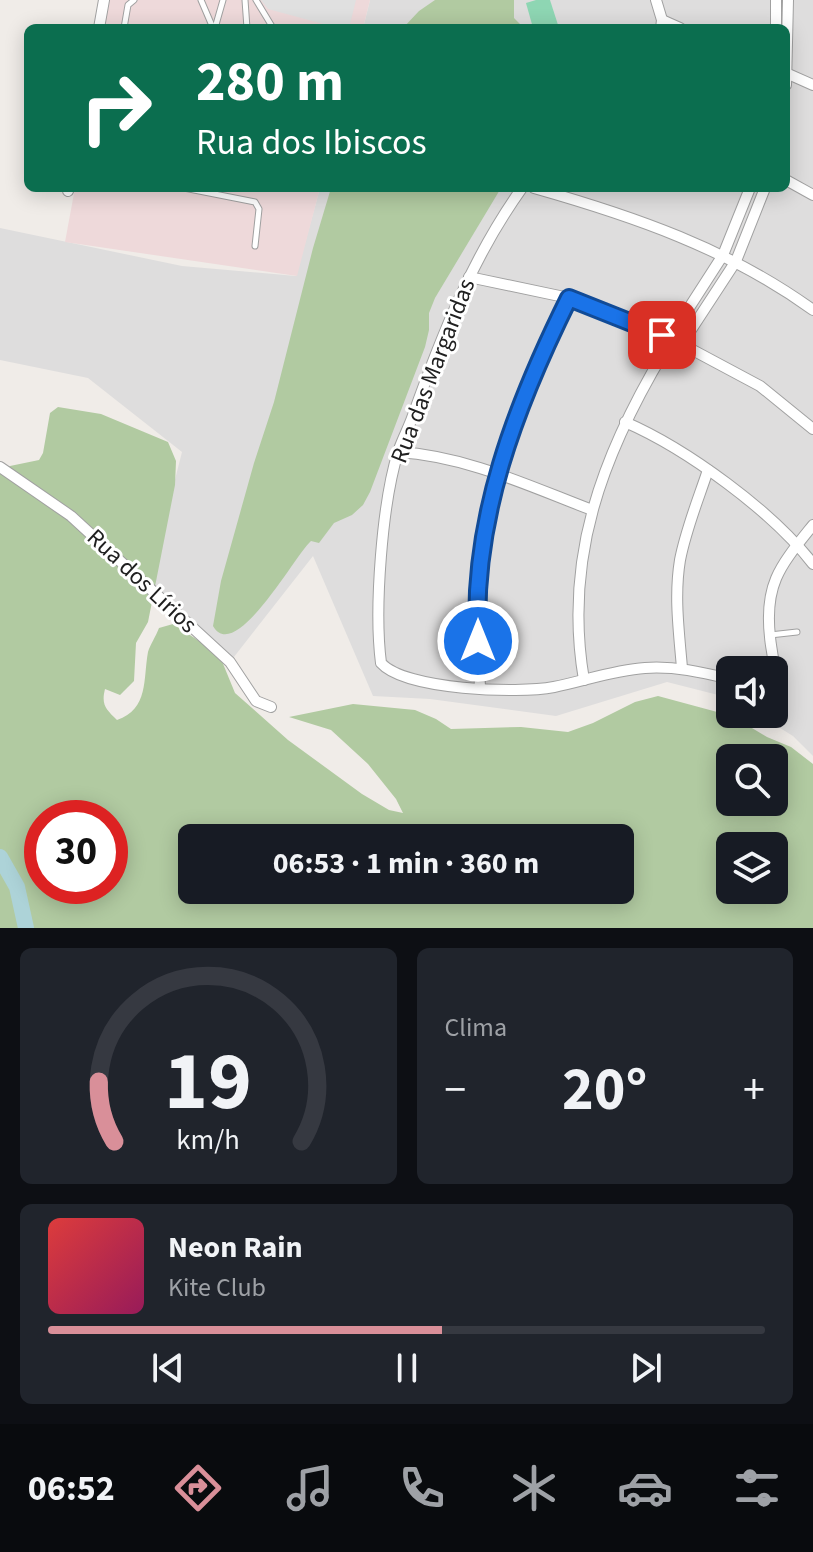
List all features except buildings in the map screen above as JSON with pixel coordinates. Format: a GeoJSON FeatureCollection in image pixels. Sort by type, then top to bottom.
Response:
{"type":"FeatureCollection","features":[{"type":"Feature","properties":{"kind":"street"},"geometry":{"type":"LineString","coordinates":[[100,24],[104,0]]}},
{"type":"Feature","properties":{"kind":"street"},"geometry":{"type":"LineString","coordinates":[[656,0],[662,24]]}},
{"type":"Feature","properties":{"kind":"street"},"geometry":{"type":"LineString","coordinates":[[776,0],[776,24]]}},
{"type":"Feature","properties":{"kind":"street"},"geometry":{"type":"LineString","coordinates":[[787,24],[788,0]]}},
{"type":"Feature","properties":{"kind":"street"},"geometry":{"type":"LineString","coordinates":[[790,75],[813,85]]}},
{"type":"Feature","properties":{"kind":"street"},"geometry":{"type":"LineString","coordinates":[[790,182],[813,195]]}},
{"type":"Feature","properties":{"kind":"street","name":"Rua das Margaridas"},"geometry":{"type":"LineString","coordinates":[[480,688],[423,682],[388,671],[381,663],[382,560],[386,514],[398,452],[428,371],[469,277],[519,192]]}},
{"type":"Feature","properties":{"kind":"street"},"geometry":{"type":"LineString","coordinates":[[548,192],[613,211],[723,255],[813,310]]}},
{"type":"Feature","properties":{"kind":"street"},"geometry":{"type":"LineString","coordinates":[[664,352],[662,335],[676,328],[723,255],[748,192]]}},
{"type":"Feature","properties":{"kind":"street"},"geometry":{"type":"LineString","coordinates":[[664,352],[676,355],[687,342],[736,261],[763,192]]}},
{"type":"Feature","properties":{"kind":"street"},"geometry":{"type":"LineString","coordinates":[[469,277],[569,298],[662,335]]}},
{"type":"Feature","properties":{"kind":"street"},"geometry":{"type":"LineString","coordinates":[[569,298],[535,368],[510,431],[480,550],[477,621],[480,688],[519,690],[552,687],[642,668],[682,668],[716,676]]}},
{"type":"Feature","properties":{"kind":"street"},"geometry":{"type":"LineString","coordinates":[[676,328],[687,342],[760,386],[813,429]]}},
{"type":"Feature","properties":{"kind":"street"},"geometry":{"type":"LineString","coordinates":[[584,680],[580,656],[581,573],[592,510],[611,452],[664,352]]}},
{"type":"Feature","properties":{"kind":"street"},"geometry":{"type":"LineString","coordinates":[[625,422],[659,437],[708,470],[797,544],[813,564]]}},
{"type":"Feature","properties":{"kind":"street"},"geometry":{"type":"LineString","coordinates":[[398,452],[440,458],[500,474],[592,510]]}},
{"type":"Feature","properties":{"kind":"street","name":"Rua dos Lírios"},"geometry":{"type":"LineString","coordinates":[[0,467],[71,516],[230,662],[256,701],[271,707]]}},
{"type":"Feature","properties":{"kind":"street"},"geometry":{"type":"LineString","coordinates":[[682,668],[677,611],[680,563],[690,520],[708,470]]}},
{"type":"Feature","properties":{"kind":"street"},"geometry":{"type":"LineString","coordinates":[[772,656],[770,592],[782,562],[813,525]]}},
{"type":"Feature","properties":{"kind":"lane"},"geometry":{"type":"LineString","coordinates":[[125,24],[128,5],[134,0]]}},
{"type":"Feature","properties":{"kind":"lane"},"geometry":{"type":"LineString","coordinates":[[201,0],[212,24]]}},
{"type":"Feature","properties":{"kind":"lane"},"geometry":{"type":"LineString","coordinates":[[215,24],[223,0]]}},
{"type":"Feature","properties":{"kind":"lane"},"geometry":{"type":"LineString","coordinates":[[245,0],[247,24]]}},
{"type":"Feature","properties":{"kind":"lane"},"geometry":{"type":"LineString","coordinates":[[256,0],[271,24]]}},
{"type":"Feature","properties":{"kind":"lane"},"geometry":{"type":"LineString","coordinates":[[207,192],[258,204],[255,246]]}},
{"type":"Feature","properties":{"kind":"lane"},"geometry":{"type":"LineString","coordinates":[[241,192],[242,198]]}},
{"type":"Feature","properties":{"kind":"lane"},"geometry":{"type":"LineString","coordinates":[[769,635],[797,632]]}},
{"type":"Feature","properties":{"kind":"shaded area"},"geometry":{"type":"Polygon","coordinates":[[[109,0],[370,0],[364,24],[105,24],[109,0]]]}},
{"type":"Feature","properties":{"kind":"shaded area"},"geometry":{"type":"Polygon","coordinates":[[[261,0],[356,0],[350,24],[323,24],[268,9],[261,0]]]}},
{"type":"Feature","properties":{"kind":"shaded area"},"geometry":{"type":"Polygon","coordinates":[[[370,0],[813,0],[813,756],[780,728],[788,728],[788,656],[716,656],[716,694],[667,682],[556,716],[430,699],[373,696],[313,556],[230,662],[148,586],[182,452],[88,378],[0,360],[0,228],[182,266],[296,276],[319,192],[790,192],[790,24],[364,24],[370,0]]]}},
{"type":"Feature","properties":{"kind":"shaded area"},"geometry":{"type":"Polygon","coordinates":[[[74,192],[319,192],[297,276],[65,242],[74,192]]]}},
{"type":"Feature","properties":{"kind":"green space"},"geometry":{"type":"Polygon","coordinates":[[[435,0],[514,0],[514,18],[520,24],[407,24],[435,0]]]}},
{"type":"Feature","properties":{"kind":"green space"},"geometry":{"type":"Polygon","coordinates":[[[550,0],[558,24],[532,24],[526,3],[550,0]]]}},
{"type":"Feature","properties":{"kind":"green space"},"geometry":{"type":"Polygon","coordinates":[[[330,192],[499,192],[435,298],[429,313],[425,347],[363,505],[352,515],[334,523],[319,543],[311,541],[249,620],[235,631],[223,634],[213,626],[221,581],[274,402],[330,192]]]}},
{"type":"Feature","properties":{"kind":"green space"},"geometry":{"type":"Polygon","coordinates":[[[58,407],[101,414],[168,442],[176,461],[175,485],[148,622],[136,643],[134,681],[120,695],[105,689],[105,706],[117,720],[135,709],[140,701],[148,652],[159,628],[173,624],[219,654],[235,693],[288,740],[362,794],[389,810],[403,813],[396,799],[368,764],[331,730],[289,717],[353,704],[415,710],[451,729],[521,727],[568,732],[635,702],[658,696],[716,712],[716,728],[752,728],[784,744],[716,744],[716,816],[788,816],[788,746],[813,764],[813,928],[0,928],[0,471],[39,460],[50,413],[58,407]]]}},
{"type":"Feature","properties":{"kind":"waterway"},"geometry":{"type":"LineString","coordinates":[[0,857],[17,887],[26,928]]}},
{"type":"Feature","properties":{"kind":"route"},"geometry":{"type":"LineString","coordinates":[[478,641],[480,550],[510,431],[535,368],[569,298],[662,335]]}}]}
